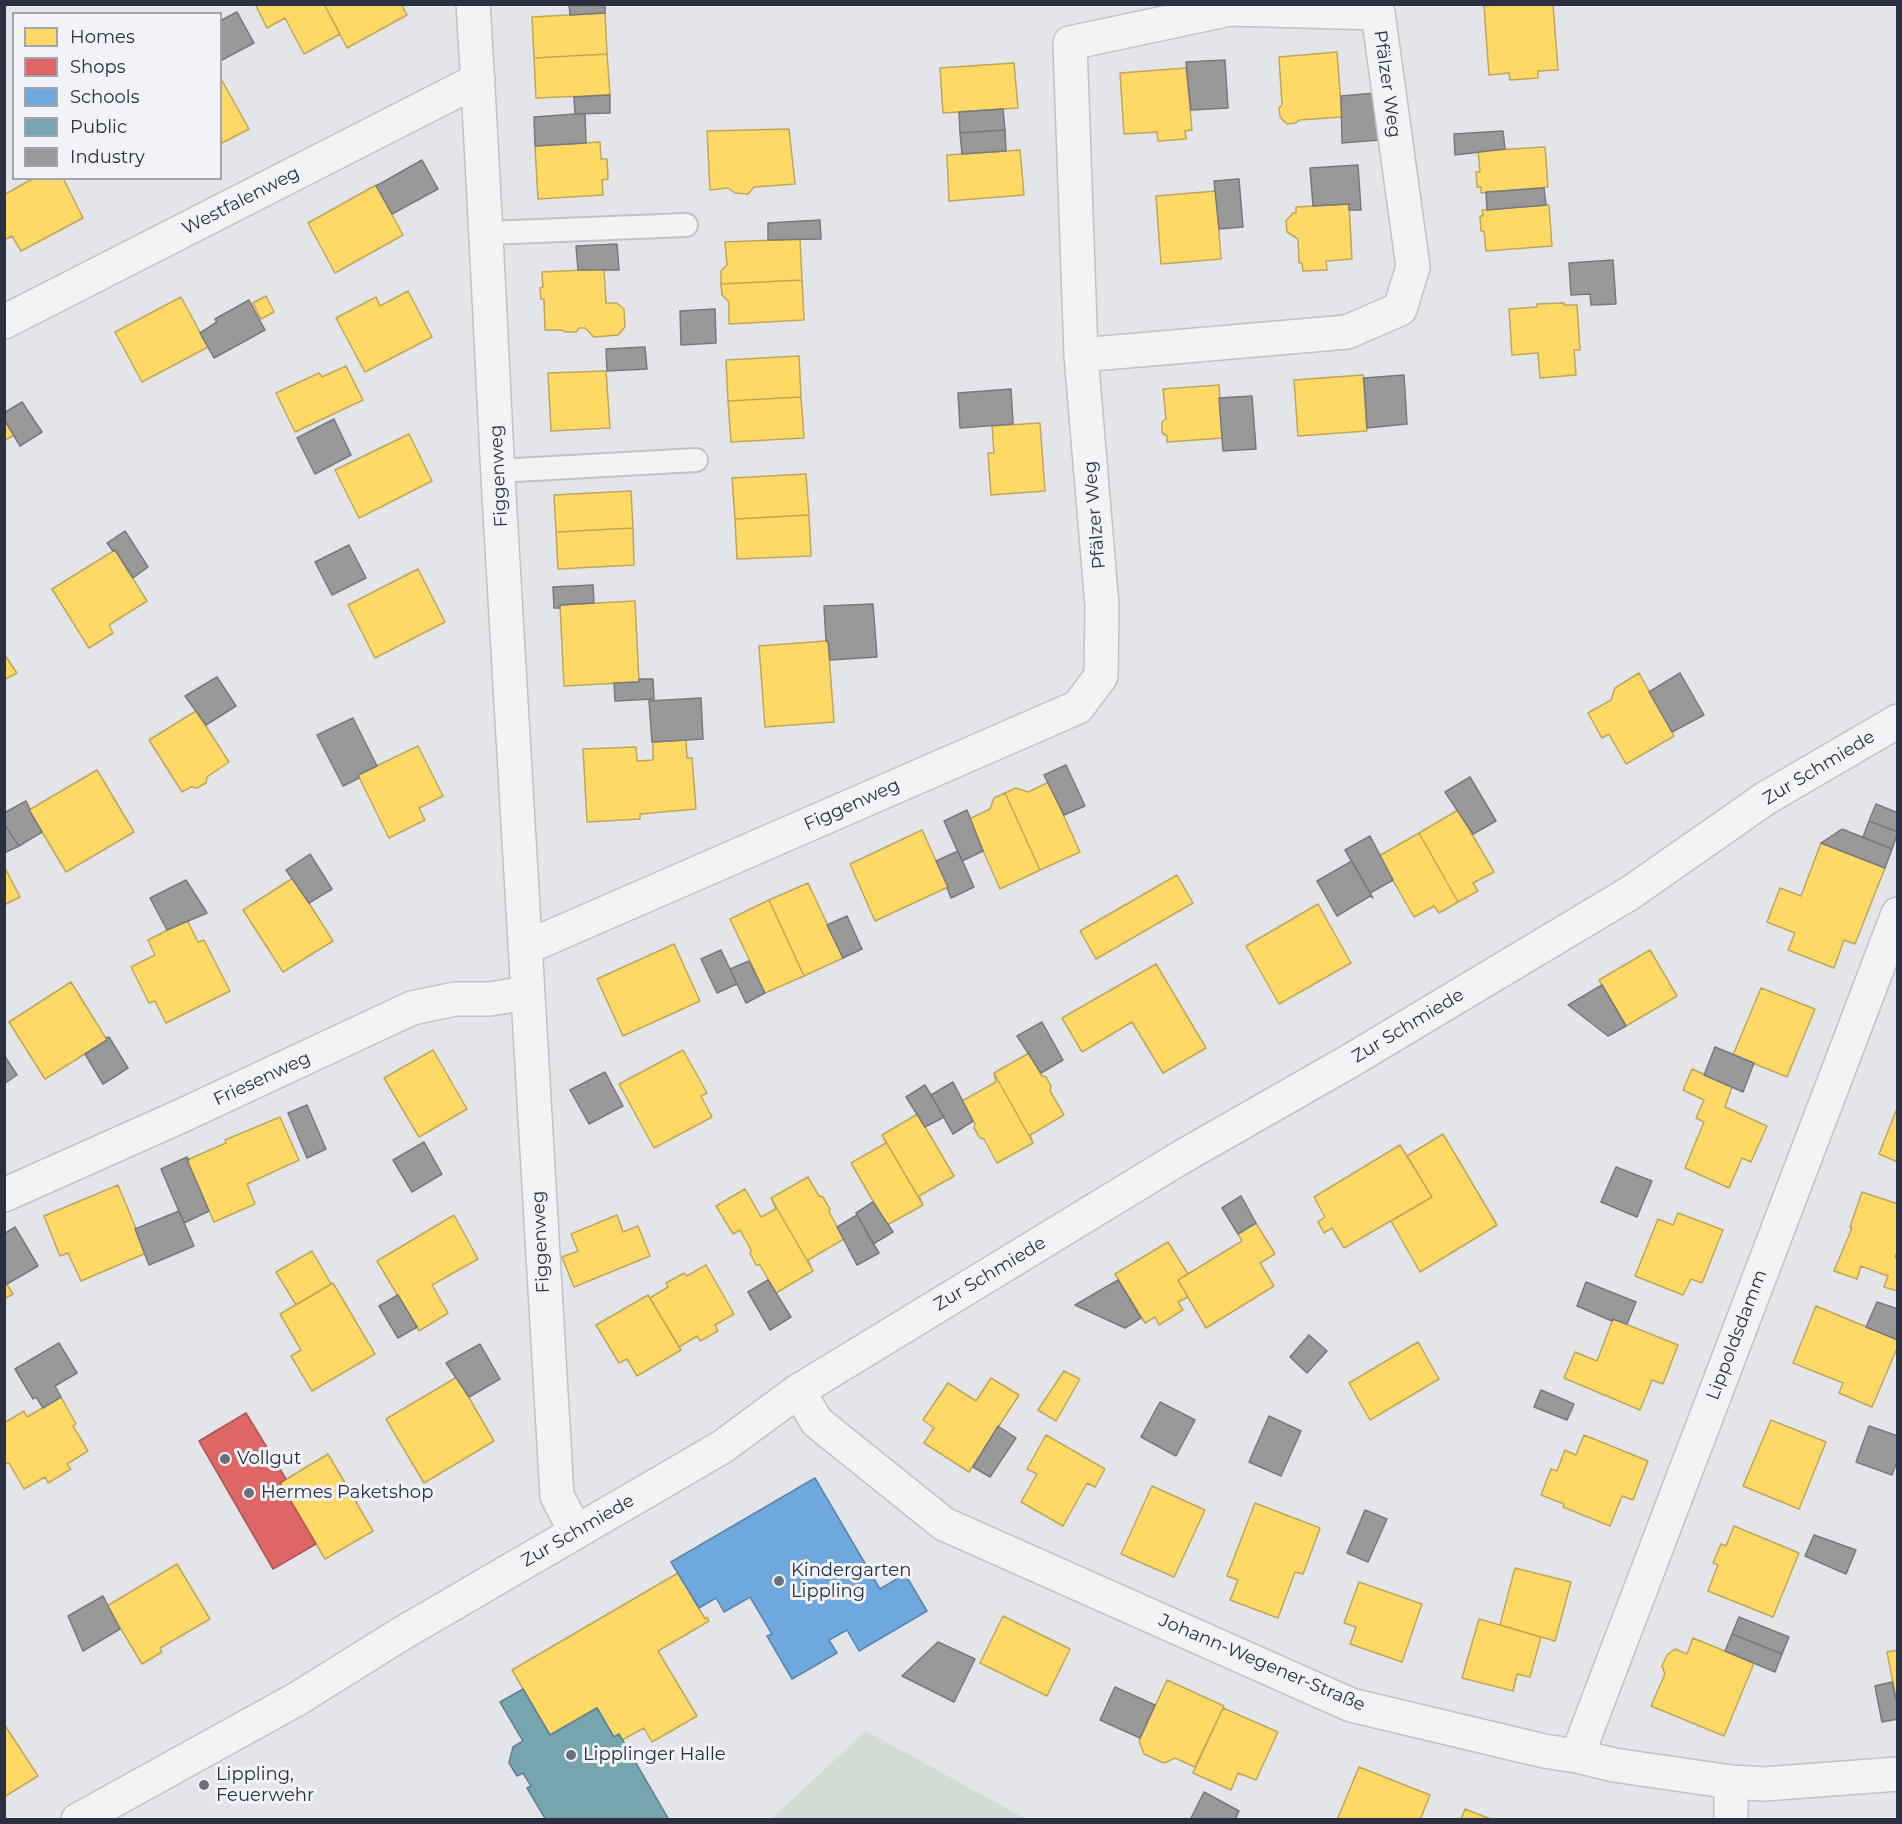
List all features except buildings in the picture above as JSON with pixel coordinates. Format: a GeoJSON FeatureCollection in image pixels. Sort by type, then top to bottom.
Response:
{"type":"FeatureCollection","features":[{"type":"Feature","properties":{"kind":"street","name":"Figgenweg"},"geometry":{"type":"LineString","coordinates":[[473,4],[526,993],[557,1496],[576,1532]]}},
{"type":"Feature","properties":{"kind":"street","name":"Pfälzer Weg"},"geometry":{"type":"LineString","coordinates":[[1081,355],[1347,332],[1400,309],[1413,267],[1378,13],[1230,9],[1070,43],[1081,355],[1102,606],[1101,676]]}},
{"type":"Feature","properties":{"kind":"street","name":"Westfalenweg"},"geometry":{"type":"LineString","coordinates":[[4,322],[478,80]]}},
{"type":"Feature","properties":{"kind":"street","name":"Figgenweg"},"geometry":{"type":"LineString","coordinates":[[525,948],[1078,707],[1101,676]]}},
{"type":"Feature","properties":{"kind":"street","name":"Zur Schmiede"},"geometry":{"type":"LineString","coordinates":[[78,1820],[297,1699],[401,1634],[722,1447],[798,1392],[1180,1158],[1348,1062],[1630,893],[1766,798],[1898,721]]}},
{"type":"Feature","properties":{"kind":"street","name":"Lippoldsdamm"},"geometry":{"type":"LineString","coordinates":[[1577,1755],[1898,914]]}},
{"type":"Feature","properties":{"kind":"street","name":"Friesenweg"},"geometry":{"type":"LineString","coordinates":[[4,1194],[181,1116],[412,1008],[455,999],[490,999],[526,993]]}},
{"type":"Feature","properties":{"kind":"street","name":"Johann-Wegener-Straße"},"geometry":{"type":"LineString","coordinates":[[798,1392],[817,1422],[944,1524],[1351,1705],[1544,1751],[1577,1755],[1614,1765],[1731,1782],[1764,1784],[1898,1774]]}},
{"type":"Feature","properties":{"kind":"street"},"geometry":{"type":"LineString","coordinates":[[1731,1782],[1731,1820]]}},
{"type":"Feature","properties":{"kind":"lane"},"geometry":{"type":"LineString","coordinates":[[487,233],[686,225]]}},
{"type":"Feature","properties":{"kind":"lane"},"geometry":{"type":"LineString","coordinates":[[498,471],[696,460]]}},
{"type":"Feature","properties":{"kind":"shaded area"},"geometry":{"type":"Polygon","coordinates":[[[866,1731],[1026,1819],[771,1819],[866,1731]]]}},
{"type":"Feature","properties":{"kind":"place","name":"Vollgut"},"geometry":{"type":"Point","coordinates":[225,1459]}},
{"type":"Feature","properties":{"kind":"place","name":"Hermes Paketshop"},"geometry":{"type":"Point","coordinates":[249,1493]}},
{"type":"Feature","properties":{"kind":"place","name":"Kindergarten Lippling"},"geometry":{"type":"Point","coordinates":[779,1581]}},
{"type":"Feature","properties":{"kind":"place","name":"Lipplinger Halle"},"geometry":{"type":"Point","coordinates":[571,1755]}},
{"type":"Feature","properties":{"kind":"place","name":"Lippling, Feuerwehr"},"geometry":{"type":"Point","coordinates":[204,1785]}}]}
